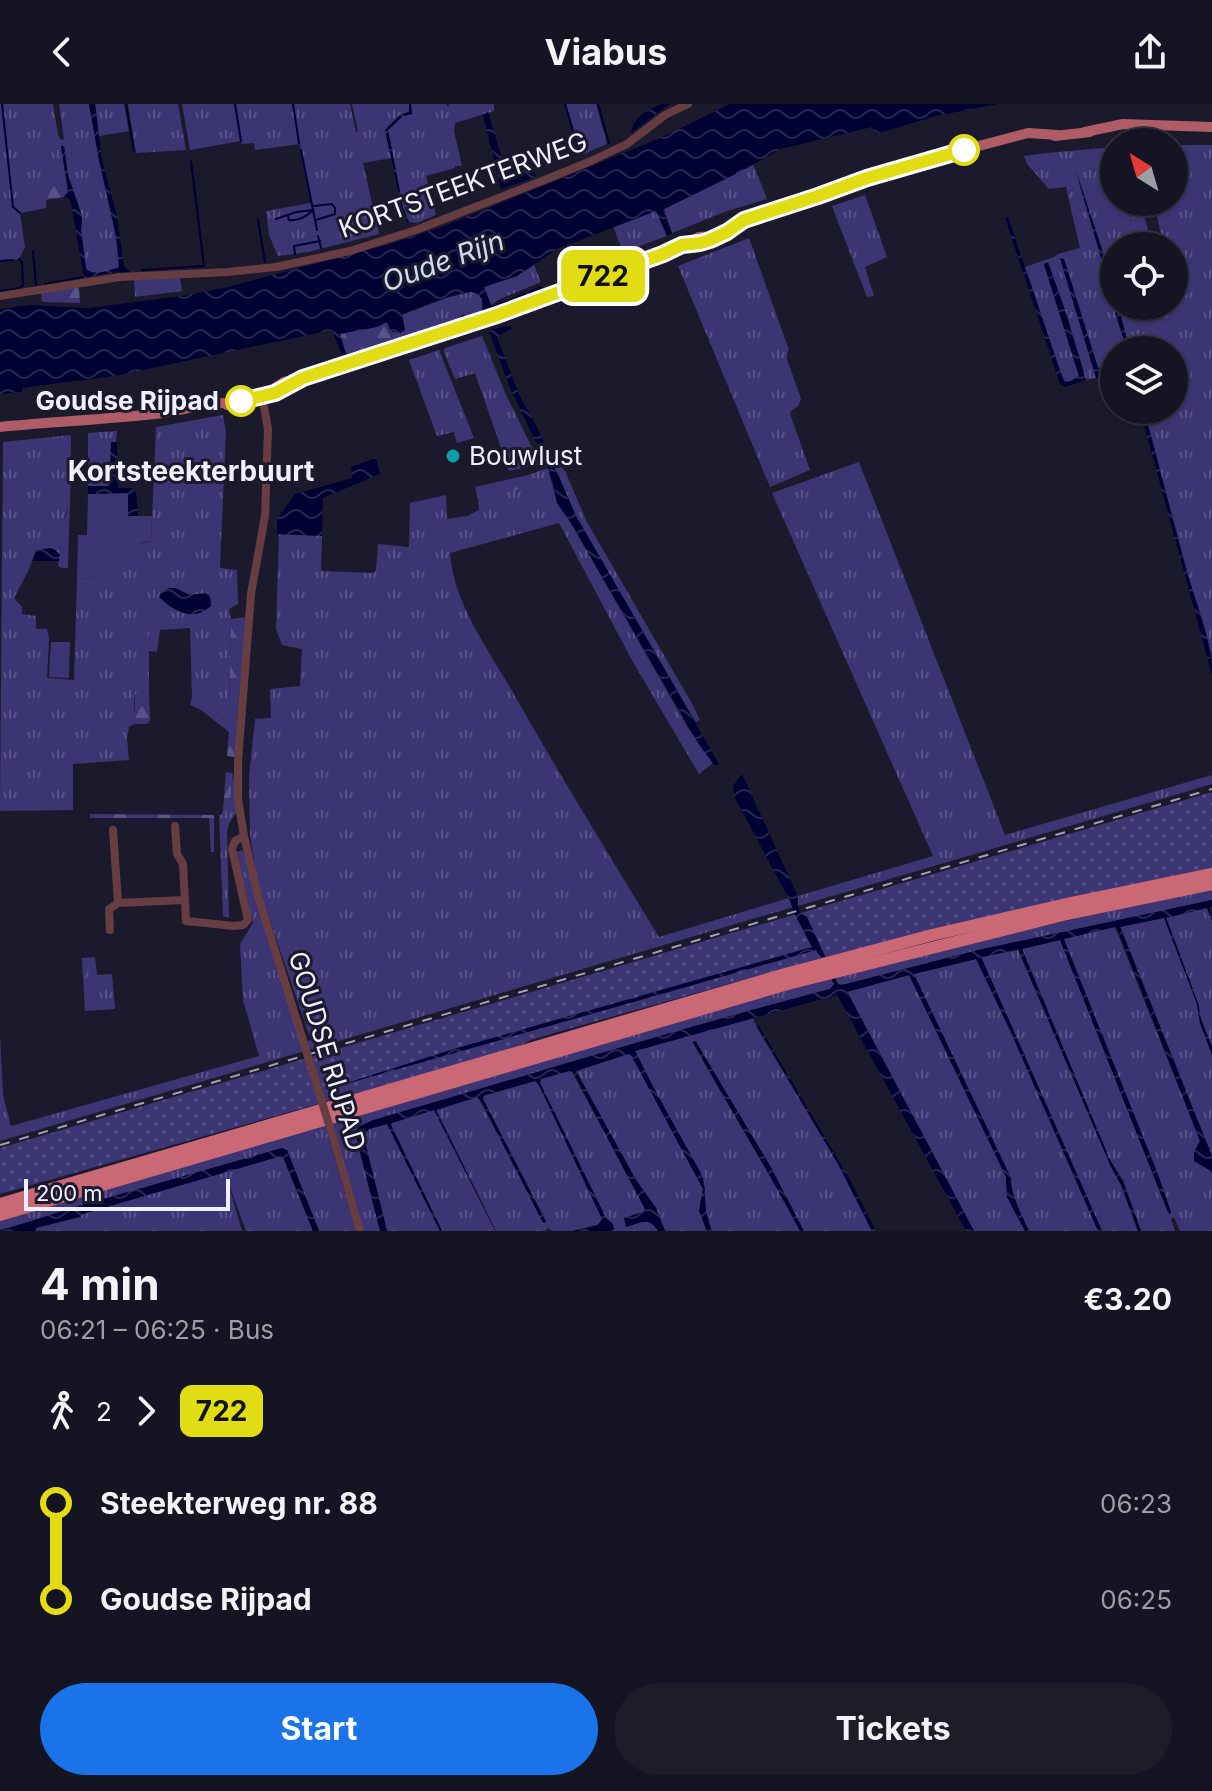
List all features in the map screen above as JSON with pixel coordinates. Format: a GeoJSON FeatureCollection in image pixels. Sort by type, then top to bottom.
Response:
{"type":"FeatureCollection","features":[{"type":"Feature","properties":{"kind":"highway"},"geometry":{"type":"LineString","coordinates":[[0,1215],[837,965],[1062,905],[1212,874]]}},
{"type":"Feature","properties":{"kind":"highway"},"geometry":{"type":"LineString","coordinates":[[837,965],[1212,884]]}},
{"type":"Feature","properties":{"kind":"highway"},"geometry":{"type":"LineString","coordinates":[[0,1204],[584,1032],[820,970]]}},
{"type":"Feature","properties":{"kind":"main road"},"geometry":{"type":"LineString","coordinates":[[0,427],[164,413],[262,396],[285,389],[303,378],[497,315],[663,254],[699,237],[722,234],[744,220],[909,164],[1028,133],[1058,135],[1102,132],[1139,125],[1212,127]]}},
{"type":"Feature","properties":{"kind":"street","name":"KORTSTEEKTERWEG"},"geometry":{"type":"LineString","coordinates":[[0,296],[120,277],[276,267],[350,251],[416,230],[591,161],[627,144],[665,115],[688,104]]}},
{"type":"Feature","properties":{"kind":"street","name":"GOUDSE RIJPAD"},"geometry":{"type":"LineString","coordinates":[[262,396],[268,429],[265,516],[251,594],[238,761],[238,799],[258,896],[360,1231]]}},
{"type":"Feature","properties":{"kind":"street"},"geometry":{"type":"LineString","coordinates":[[110,930],[109,909],[118,903],[184,900],[183,864],[177,854],[175,826]]}},
{"type":"Feature","properties":{"kind":"street"},"geometry":{"type":"LineString","coordinates":[[113,830],[118,903]]}},
{"type":"Feature","properties":{"kind":"street","name":"GOUDSE RIJPAD"},"geometry":{"type":"LineString","coordinates":[[184,900],[186,921],[234,926],[243,925],[248,920],[232,849],[235,841],[244,836]]}},
{"type":"Feature","properties":{"kind":"green space"},"geometry":{"type":"Polygon","coordinates":[[[0,104],[53,104],[61,140],[64,139],[59,104],[89,104],[116,236],[119,268],[98,273],[86,269],[82,216],[68,176],[64,146],[61,147],[63,160],[47,164],[46,208],[20,213],[25,247],[19,259],[0,261],[0,104]]]}},
{"type":"Feature","properties":{"kind":"green space"},"geometry":{"type":"Polygon","coordinates":[[[95,104],[124,104],[129,131],[99,136],[95,104]]]}},
{"type":"Feature","properties":{"kind":"green space"},"geometry":{"type":"Polygon","coordinates":[[[128,104],[178,104],[186,150],[136,153],[128,104]]]}},
{"type":"Feature","properties":{"kind":"green space"},"geometry":{"type":"Polygon","coordinates":[[[182,104],[350,104],[356,132],[352,104],[409,104],[410,111],[400,115],[385,130],[391,158],[363,163],[379,234],[308,252],[278,256],[269,235],[266,211],[311,203],[300,144],[255,150],[254,143],[242,144],[241,141],[190,150],[182,104]]]}},
{"type":"Feature","properties":{"kind":"green space"},"geometry":{"type":"Polygon","coordinates":[[[411,104],[446,104],[448,107],[449,104],[494,104],[494,111],[455,123],[462,166],[426,176],[436,215],[417,223],[409,222],[403,207],[388,130],[403,115],[412,114],[411,104]]]}},
{"type":"Feature","properties":{"kind":"green space"},"geometry":{"type":"Polygon","coordinates":[[[566,104],[596,104],[607,144],[581,155],[566,104]]]}},
{"type":"Feature","properties":{"kind":"green space"},"geometry":{"type":"Polygon","coordinates":[[[1188,145],[1212,145],[1212,656],[1148,424],[1188,424],[1188,336],[1126,336],[1122,320],[1188,320],[1188,232],[1161,232],[1157,216],[1188,216],[1188,145]]]}},
{"type":"Feature","properties":{"kind":"green space"},"geometry":{"type":"Polygon","coordinates":[[[1100,148],[1100,216],[1144,216],[1148,232],[1100,232],[1100,243],[1077,173],[1100,254],[1100,320],[1118,320],[1123,336],[1100,336],[1098,368],[1064,259],[1060,258],[1096,378],[1086,380],[1048,263],[1044,265],[1079,376],[1065,382],[1025,267],[1080,248],[1066,187],[1049,189],[1027,164],[1024,156],[1100,148]]]}},
{"type":"Feature","properties":{"kind":"green space"},"geometry":{"type":"Polygon","coordinates":[[[63,160],[68,191],[64,197],[46,200],[44,167],[63,160]]]}},
{"type":"Feature","properties":{"kind":"green space"},"geometry":{"type":"Polygon","coordinates":[[[753,164],[767,199],[672,233],[664,209],[753,164]]]}},
{"type":"Feature","properties":{"kind":"green space"},"geometry":{"type":"Polygon","coordinates":[[[865,195],[887,257],[865,267],[874,296],[867,297],[832,206],[865,195]]]}},
{"type":"Feature","properties":{"kind":"green space"},"geometry":{"type":"Polygon","coordinates":[[[332,204],[335,214],[315,220],[312,207],[332,204]]]}},
{"type":"Feature","properties":{"kind":"green space"},"geometry":{"type":"Polygon","coordinates":[[[656,211],[667,236],[623,252],[613,226],[656,211]]]}},
{"type":"Feature","properties":{"kind":"green space"},"geometry":{"type":"Polygon","coordinates":[[[749,238],[789,350],[787,359],[801,399],[790,414],[810,470],[770,487],[678,266],[749,238]]]}},
{"type":"Feature","properties":{"kind":"green space"},"geometry":{"type":"Polygon","coordinates":[[[534,265],[541,282],[491,305],[484,287],[517,276],[534,265]]]}},
{"type":"Feature","properties":{"kind":"green space"},"geometry":{"type":"Polygon","coordinates":[[[180,277],[182,291],[135,297],[134,280],[180,277]]]}},
{"type":"Feature","properties":{"kind":"green space"},"geometry":{"type":"Polygon","coordinates":[[[79,287],[80,303],[42,302],[41,293],[79,287]]]}},
{"type":"Feature","properties":{"kind":"green space"},"geometry":{"type":"Polygon","coordinates":[[[471,292],[482,298],[482,313],[466,320],[464,314],[461,320],[393,341],[390,329],[400,333],[404,330],[402,315],[471,292]]]}},
{"type":"Feature","properties":{"kind":"green space"},"geometry":{"type":"Polygon","coordinates":[[[387,322],[393,341],[346,354],[340,334],[387,322]]]}},
{"type":"Feature","properties":{"kind":"green space"},"geometry":{"type":"Polygon","coordinates":[[[482,336],[506,395],[540,464],[509,471],[475,373],[455,379],[445,348],[482,336]]]}},
{"type":"Feature","properties":{"kind":"green space"},"geometry":{"type":"Polygon","coordinates":[[[439,350],[474,438],[457,443],[454,432],[437,436],[409,360],[439,350]]]}},
{"type":"Feature","properties":{"kind":"green space"},"geometry":{"type":"Polygon","coordinates":[[[223,415],[226,432],[220,568],[237,570],[238,604],[229,609],[229,705],[238,706],[237,729],[192,697],[190,628],[159,630],[149,635],[149,694],[135,694],[134,697],[134,724],[129,727],[127,738],[129,760],[73,764],[73,810],[0,811],[3,442],[71,435],[70,506],[65,514],[60,555],[54,549],[36,550],[14,598],[22,607],[22,614],[36,616],[36,629],[47,629],[47,678],[74,680],[77,579],[110,576],[111,562],[134,545],[151,541],[156,427],[223,415]],[[175,588],[197,614],[211,606],[208,593],[190,595],[175,588]]]}},
{"type":"Feature","properties":{"kind":"green space"},"geometry":{"type":"Polygon","coordinates":[[[117,431],[116,442],[111,442],[109,486],[88,486],[88,433],[117,431]]]}},
{"type":"Feature","properties":{"kind":"green space"},"geometry":{"type":"Polygon","coordinates":[[[859,462],[1005,835],[1212,775],[1212,784],[798,906],[798,896],[933,856],[772,493],[859,462]]]}},
{"type":"Feature","properties":{"kind":"green space"},"geometry":{"type":"Polygon","coordinates":[[[554,466],[565,471],[587,522],[700,720],[696,722],[691,714],[576,516],[554,466]]]}},
{"type":"Feature","properties":{"kind":"green space"},"geometry":{"type":"Polygon","coordinates":[[[548,468],[557,503],[688,728],[713,763],[699,774],[633,662],[559,523],[450,553],[458,589],[483,642],[659,937],[789,898],[793,907],[0,1141],[0,1035],[3,1095],[11,1126],[259,1056],[243,1000],[240,944],[253,923],[236,852],[243,850],[301,1043],[311,1040],[258,886],[250,834],[249,777],[255,719],[271,718],[270,689],[300,686],[302,649],[282,645],[276,629],[279,534],[322,536],[321,571],[371,573],[376,569],[378,544],[409,547],[410,503],[446,495],[447,519],[467,516],[479,510],[478,499],[530,486],[528,475],[548,468]]]}},
{"type":"Feature","properties":{"kind":"green space"},"geometry":{"type":"Polygon","coordinates":[[[528,475],[531,486],[478,499],[475,487],[528,475]]]}},
{"type":"Feature","properties":{"kind":"green space"},"geometry":{"type":"Polygon","coordinates":[[[128,493],[129,516],[152,516],[151,541],[132,547],[132,560],[112,562],[111,576],[77,579],[78,535],[87,535],[88,494],[128,493]]]}},
{"type":"Feature","properties":{"kind":"green space"},"geometry":{"type":"Polygon","coordinates":[[[70,506],[68,568],[61,568],[58,566],[61,534],[70,506]]]}},
{"type":"Feature","properties":{"kind":"green space"},"geometry":{"type":"Polygon","coordinates":[[[150,606],[161,621],[157,652],[149,651],[150,606]]]}},
{"type":"Feature","properties":{"kind":"green space"},"geometry":{"type":"Polygon","coordinates":[[[247,617],[238,706],[229,706],[231,619],[247,617]]]}},
{"type":"Feature","properties":{"kind":"green space"},"geometry":{"type":"Polygon","coordinates":[[[51,642],[70,642],[69,678],[49,677],[51,642]]]}},
{"type":"Feature","properties":{"kind":"green space"},"geometry":{"type":"Polygon","coordinates":[[[135,694],[149,694],[148,724],[134,724],[135,694]]]}},
{"type":"Feature","properties":{"kind":"green space"},"geometry":{"type":"Polygon","coordinates":[[[192,697],[237,729],[235,757],[227,756],[229,732],[190,705],[192,697]]]}},
{"type":"Feature","properties":{"kind":"green space"},"geometry":{"type":"Polygon","coordinates":[[[226,772],[233,773],[229,811],[223,811],[226,772]]]}},
{"type":"Feature","properties":{"kind":"green space"},"geometry":{"type":"Polygon","coordinates":[[[233,773],[237,812],[227,832],[229,918],[223,916],[219,815],[229,811],[233,773]]]}},
{"type":"Feature","properties":{"kind":"green space"},"geometry":{"type":"Polygon","coordinates":[[[1212,792],[1212,869],[821,958],[0,1194],[0,1148],[1212,792]]]}},
{"type":"Feature","properties":{"kind":"green space"},"geometry":{"type":"Polygon","coordinates":[[[90,814],[214,815],[214,852],[211,852],[209,818],[90,818],[90,814]]]}},
{"type":"Feature","properties":{"kind":"green space"},"geometry":{"type":"Polygon","coordinates":[[[1212,889],[1212,900],[978,950],[843,985],[838,984],[835,978],[976,942],[1212,889]]]}},
{"type":"Feature","properties":{"kind":"green space"},"geometry":{"type":"Polygon","coordinates":[[[1207,907],[1212,922],[1212,1047],[1166,917],[1207,907]]]}},
{"type":"Feature","properties":{"kind":"green space"},"geometry":{"type":"Polygon","coordinates":[[[1164,917],[1197,1004],[1200,1023],[1212,1055],[1212,1156],[1120,926],[1164,917]]]}},
{"type":"Feature","properties":{"kind":"green space"},"geometry":{"type":"Polygon","coordinates":[[[1115,927],[1200,1141],[1194,1152],[1194,1161],[1212,1174],[1212,1231],[1180,1231],[1174,1217],[1171,1219],[1175,1231],[1141,1231],[1123,1181],[1110,1160],[1022,949],[1060,940],[1168,1213],[1171,1213],[1063,939],[1115,927]]]}},
{"type":"Feature","properties":{"kind":"green space"},"geometry":{"type":"Polygon","coordinates":[[[1018,950],[1121,1185],[1138,1231],[1102,1231],[982,959],[1018,950]]]}},
{"type":"Feature","properties":{"kind":"green space"},"geometry":{"type":"Polygon","coordinates":[[[95,957],[97,975],[112,974],[115,1009],[85,1011],[82,958],[95,957]]]}},
{"type":"Feature","properties":{"kind":"green space"},"geometry":{"type":"Polygon","coordinates":[[[976,959],[1098,1231],[1029,1231],[1014,1197],[1011,1178],[916,981],[914,974],[976,959]]]}},
{"type":"Feature","properties":{"kind":"green space"},"geometry":{"type":"Polygon","coordinates":[[[910,975],[1006,1177],[1007,1197],[1025,1231],[974,1231],[847,991],[910,975]]]}},
{"type":"Feature","properties":{"kind":"green space"},"geometry":{"type":"Polygon","coordinates":[[[832,979],[835,984],[830,989],[592,1056],[356,1132],[380,1231],[363,1231],[332,1123],[832,979]]]}},
{"type":"Feature","properties":{"kind":"green space"},"geometry":{"type":"Polygon","coordinates":[[[753,1018],[838,1164],[872,1231],[804,1231],[769,1164],[694,1041],[800,1231],[712,1231],[705,1209],[705,1187],[635,1051],[753,1018]]]}},
{"type":"Feature","properties":{"kind":"green space"},"geometry":{"type":"Polygon","coordinates":[[[631,1054],[703,1189],[699,1211],[707,1231],[665,1231],[656,1208],[636,1180],[576,1071],[631,1054]]]}},
{"type":"Feature","properties":{"kind":"green space"},"geometry":{"type":"Polygon","coordinates":[[[569,1071],[645,1209],[624,1218],[627,1227],[648,1222],[658,1231],[614,1231],[613,1224],[606,1218],[540,1083],[540,1079],[569,1071]]]}},
{"type":"Feature","properties":{"kind":"green space"},"geometry":{"type":"Polygon","coordinates":[[[535,1081],[602,1219],[598,1225],[573,1231],[552,1231],[548,1228],[545,1231],[496,1231],[436,1110],[478,1097],[544,1223],[546,1221],[483,1099],[484,1096],[535,1081]]]}},
{"type":"Feature","properties":{"kind":"green space"},"geometry":{"type":"Polygon","coordinates":[[[434,1110],[495,1231],[442,1231],[391,1125],[434,1110]]]}},
{"type":"Feature","properties":{"kind":"green space"},"geometry":{"type":"Polygon","coordinates":[[[387,1124],[440,1231],[387,1231],[365,1135],[369,1129],[387,1124]]]}},
{"type":"Feature","properties":{"kind":"green space"},"geometry":{"type":"Polygon","coordinates":[[[325,1125],[356,1231],[319,1231],[287,1150],[282,1148],[0,1230],[0,1220],[325,1125]]]}},
{"type":"Feature","properties":{"kind":"green space"},"geometry":{"type":"Polygon","coordinates":[[[281,1156],[313,1231],[246,1231],[227,1179],[242,1231],[36,1231],[35,1228],[80,1217],[281,1156]]]}},
{"type":"Feature","properties":{"kind":"water"},"geometry":{"type":"Polygon","coordinates":[[[89,104],[95,104],[102,159],[117,216],[124,267],[142,271],[84,278],[71,203],[64,197],[68,191],[61,146],[64,146],[68,175],[82,216],[86,269],[102,272],[119,265],[89,104]]]}},
{"type":"Feature","properties":{"kind":"water"},"geometry":{"type":"Polygon","coordinates":[[[409,104],[412,114],[403,116],[388,130],[407,222],[402,209],[385,130],[400,115],[409,112],[409,104]]]}},
{"type":"Feature","properties":{"kind":"water"},"geometry":{"type":"Polygon","coordinates":[[[661,104],[670,104],[631,133],[638,118],[661,104]]]}},
{"type":"Feature","properties":{"kind":"water","name":"Oude Rijn"},"geometry":{"type":"Polygon","coordinates":[[[730,104],[998,104],[936,116],[876,134],[872,127],[781,149],[664,209],[672,233],[667,236],[656,211],[557,249],[517,276],[484,287],[493,306],[542,288],[483,313],[482,299],[475,293],[464,293],[402,314],[405,330],[400,333],[392,332],[387,322],[340,334],[346,354],[342,356],[332,330],[115,376],[22,388],[22,392],[0,394],[0,309],[30,305],[89,308],[181,296],[228,287],[390,244],[442,227],[658,139],[730,104]]]}},
{"type":"Feature","properties":{"kind":"water"},"geometry":{"type":"Polygon","coordinates":[[[488,112],[504,165],[512,169],[530,165],[536,177],[501,189],[483,115],[488,112]]]}},
{"type":"Feature","properties":{"kind":"water"},"geometry":{"type":"Polygon","coordinates":[[[1075,169],[1100,243],[1100,254],[1075,169]]]}},
{"type":"Feature","properties":{"kind":"water"},"geometry":{"type":"Polygon","coordinates":[[[1008,217],[1063,379],[1065,382],[1071,381],[1079,376],[1044,264],[1048,262],[1086,380],[1065,387],[1060,384],[1005,218],[1008,217]]]}},
{"type":"Feature","properties":{"kind":"water"},"geometry":{"type":"Polygon","coordinates":[[[1060,258],[1064,259],[1100,368],[1100,377],[1096,378],[1060,258]]]}},
{"type":"Feature","properties":{"kind":"water"},"geometry":{"type":"Polygon","coordinates":[[[1118,320],[1122,320],[1126,336],[1123,336],[1118,320]]]}},
{"type":"Feature","properties":{"kind":"water"},"geometry":{"type":"Polygon","coordinates":[[[511,326],[512,329],[497,337],[519,394],[540,433],[576,516],[718,765],[714,765],[698,743],[557,503],[546,463],[509,386],[490,334],[491,329],[511,326]]]}},
{"type":"Feature","properties":{"kind":"water"},"geometry":{"type":"Polygon","coordinates":[[[1144,424],[1148,424],[1203,623],[1210,649],[1212,675],[1144,424]]]}},
{"type":"Feature","properties":{"kind":"water"},"geometry":{"type":"Polygon","coordinates":[[[111,442],[117,442],[118,488],[131,488],[136,492],[138,516],[128,516],[128,493],[88,494],[88,486],[108,486],[110,483],[111,442]]]}},
{"type":"Feature","properties":{"kind":"water"},"geometry":{"type":"Polygon","coordinates":[[[376,458],[380,474],[323,498],[322,536],[277,534],[277,519],[295,494],[352,478],[351,467],[376,458]]]}},
{"type":"Feature","properties":{"kind":"water"},"geometry":{"type":"Polygon","coordinates":[[[50,548],[60,555],[59,561],[33,561],[36,550],[50,548]]]}},
{"type":"Feature","properties":{"kind":"water"},"geometry":{"type":"Polygon","coordinates":[[[169,588],[190,595],[208,593],[211,606],[197,613],[177,611],[159,597],[169,588]]]}},
{"type":"Feature","properties":{"kind":"water"},"geometry":{"type":"Polygon","coordinates":[[[742,774],[798,896],[800,913],[807,917],[838,984],[978,950],[1212,900],[1209,908],[1212,922],[1207,908],[1166,918],[1198,1003],[1212,1055],[1200,1023],[1197,1004],[1164,918],[1120,927],[1212,1156],[1212,1174],[1194,1161],[1194,1152],[1200,1141],[1115,927],[1064,939],[1157,1172],[1169,1214],[1060,940],[1022,949],[1110,1160],[1123,1181],[1141,1231],[1138,1231],[1018,949],[982,959],[1102,1231],[1098,1231],[976,959],[914,974],[1011,1178],[1014,1197],[1029,1231],[1025,1231],[1007,1197],[1006,1177],[909,975],[847,992],[974,1231],[966,1231],[837,995],[635,1051],[702,1175],[712,1231],[707,1231],[699,1211],[703,1189],[628,1054],[576,1071],[636,1180],[656,1208],[665,1231],[658,1231],[648,1222],[626,1227],[624,1218],[645,1209],[573,1072],[569,1071],[541,1079],[540,1083],[614,1231],[573,1231],[598,1225],[602,1219],[535,1081],[484,1095],[483,1099],[546,1222],[543,1223],[477,1097],[436,1110],[496,1231],[434,1110],[391,1125],[442,1231],[387,1124],[369,1129],[365,1135],[387,1231],[380,1231],[358,1145],[358,1127],[601,1053],[830,989],[834,984],[816,950],[328,1089],[457,1048],[812,947],[735,798],[733,786],[742,774]]]}},
{"type":"Feature","properties":{"kind":"water"},"geometry":{"type":"Polygon","coordinates":[[[757,1026],[849,1178],[876,1231],[872,1231],[838,1164],[757,1026]]]}},
{"type":"Feature","properties":{"kind":"water"},"geometry":{"type":"Polygon","coordinates":[[[694,1041],[769,1164],[804,1231],[800,1231],[694,1041]]]}},
{"type":"Feature","properties":{"kind":"water"},"geometry":{"type":"Polygon","coordinates":[[[282,1148],[287,1150],[319,1231],[313,1231],[281,1156],[36,1228],[36,1231],[0,1231],[75,1207],[282,1148]]]}},
{"type":"Feature","properties":{"kind":"waterway"},"geometry":{"type":"LineString","coordinates":[[2,104],[13,207],[20,213]]}},
{"type":"Feature","properties":{"kind":"waterway"},"geometry":{"type":"LineString","coordinates":[[126,104],[134,152]]}},
{"type":"Feature","properties":{"kind":"waterway"},"geometry":{"type":"LineString","coordinates":[[235,104],[241,141]]}},
{"type":"Feature","properties":{"kind":"waterway"},"geometry":{"type":"LineString","coordinates":[[293,104],[299,143]]}},
{"type":"Feature","properties":{"kind":"waterway"},"geometry":{"type":"LineString","coordinates":[[565,104],[577,144]]}},
{"type":"Feature","properties":{"kind":"waterway"},"geometry":{"type":"LineString","coordinates":[[598,104],[609,143]]}},
{"type":"Feature","properties":{"kind":"waterway"},"geometry":{"type":"LineString","coordinates":[[301,150],[317,230]]}},
{"type":"Feature","properties":{"kind":"waterway"},"geometry":{"type":"LineString","coordinates":[[142,270],[204,266],[191,161]]}},
{"type":"Feature","properties":{"kind":"waterway"},"geometry":{"type":"LineString","coordinates":[[314,206],[332,204],[335,208],[335,214],[316,220]]}},
{"type":"Feature","properties":{"kind":"waterway"},"geometry":{"type":"LineString","coordinates":[[276,219],[313,210]]}},
{"type":"Feature","properties":{"kind":"waterway"},"geometry":{"type":"LineString","coordinates":[[288,216],[289,220],[296,220],[312,211]]}},
{"type":"Feature","properties":{"kind":"waterway"},"geometry":{"type":"LineString","coordinates":[[258,220],[265,262]]}},
{"type":"Feature","properties":{"kind":"waterway"},"geometry":{"type":"LineString","coordinates":[[318,236],[321,248]]}},
{"type":"Feature","properties":{"kind":"waterway"},"geometry":{"type":"LineString","coordinates":[[295,254],[294,246],[320,241]]}},
{"type":"Feature","properties":{"kind":"waterway"},"geometry":{"type":"LineString","coordinates":[[33,251],[36,285]]}},
{"type":"Feature","properties":{"kind":"waterway"},"geometry":{"type":"LineString","coordinates":[[0,291],[23,285],[22,262],[19,259]]}},
{"type":"Feature","properties":{"kind":"waterway"},"geometry":{"type":"LineString","coordinates":[[0,261],[13,260]]}},
{"type":"Feature","properties":{"kind":"waterway"},"geometry":{"type":"LineString","coordinates":[[45,284],[83,277]]}},
{"type":"Feature","properties":{"kind":"railway"},"geometry":{"type":"LineString","coordinates":[[0,1145],[1212,789]]}},
{"type":"Feature","properties":{"kind":"bus line","name":"722"},"geometry":{"type":"LineString","coordinates":[[241,401],[275,393],[303,378],[497,315],[682,245],[710,240],[744,220],[867,178],[964,150]]}},
{"type":"Feature","properties":{"kind":"place","name":"Goudse Rijpad"},"geometry":{"type":"Point","coordinates":[241,401]}},
{"type":"Feature","properties":{"kind":"place","name":"Bouwlust"},"geometry":{"type":"Point","coordinates":[453,456]}},
{"type":"Feature","properties":{"kind":"district","name":"Kortsteekterbuurt"},"geometry":{"type":"Point","coordinates":[191,471]}}]}
